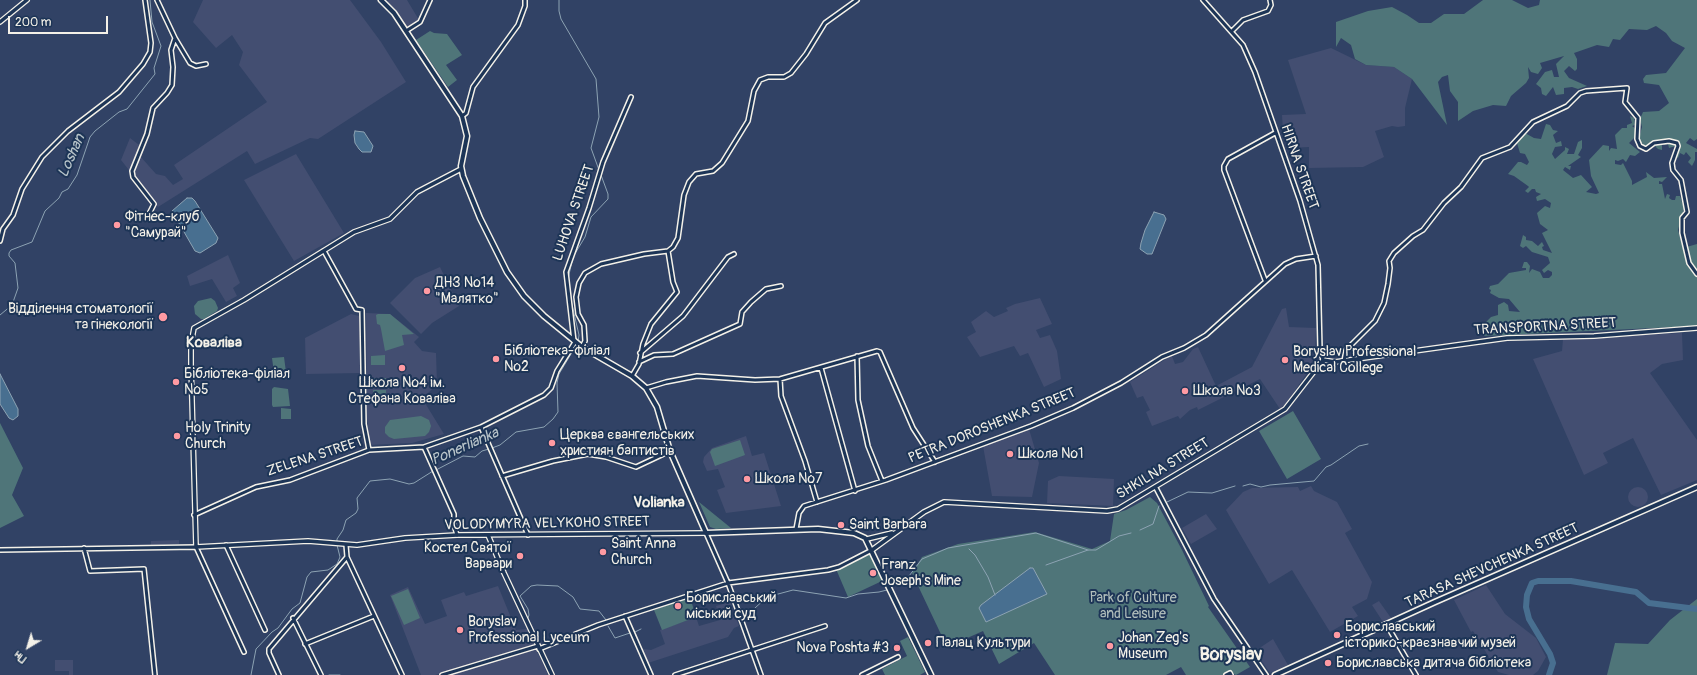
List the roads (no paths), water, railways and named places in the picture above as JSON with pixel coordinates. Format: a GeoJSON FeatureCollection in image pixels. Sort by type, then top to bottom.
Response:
{"type":"FeatureCollection","features":[{"type":"Feature","properties":{"kind":"main road"},"geometry":{"type":"LineString","coordinates":[[381,0],[394,13],[462,116],[467,136],[461,169],[474,205],[511,280],[535,309],[578,343],[632,376],[646,388],[657,407],[670,451],[706,533]]}},
{"type":"Feature","properties":{"kind":"main road","name":"TARASA SHEVCHENKA STREET"},"geometry":{"type":"LineString","coordinates":[[1275,675],[1435,602],[1697,487]]}},
{"type":"Feature","properties":{"kind":"main road","name":"VOLODYMYRA VELYKOHO STREET"},"geometry":{"type":"LineString","coordinates":[[706,533],[796,529],[854,533],[867,539]]}},
{"type":"Feature","properties":{"kind":"main road"},"geometry":{"type":"LineString","coordinates":[[867,539],[931,675]]}},
{"type":"Feature","properties":{"kind":"street"},"geometry":{"type":"LineString","coordinates":[[0,22],[27,0]]}},
{"type":"Feature","properties":{"kind":"street"},"geometry":{"type":"LineString","coordinates":[[0,241],[3,229],[14,211],[19,195],[42,157],[68,131],[118,92],[148,57],[151,43],[144,0]]}},
{"type":"Feature","properties":{"kind":"street"},"geometry":{"type":"LineString","coordinates":[[157,0],[175,38],[192,65],[196,66],[206,64]]}},
{"type":"Feature","properties":{"kind":"street"},"geometry":{"type":"LineString","coordinates":[[406,31],[420,22],[430,0]]}},
{"type":"Feature","properties":{"kind":"street"},"geometry":{"type":"LineString","coordinates":[[462,116],[466,112],[473,87],[518,25],[525,6],[525,0]]}},
{"type":"Feature","properties":{"kind":"street"},"geometry":{"type":"LineString","coordinates":[[578,343],[586,341],[584,325],[578,314],[576,297],[579,283],[585,272],[601,264],[644,254],[668,251],[678,238],[684,195],[689,182],[696,174],[713,171],[722,163],[748,121],[754,91],[760,80],[768,77],[784,77],[791,73],[806,54],[825,23],[858,0]]}},
{"type":"Feature","properties":{"kind":"street","name":"HIRNA STREET"},"geometry":{"type":"LineString","coordinates":[[1203,0],[1243,45],[1300,201],[1316,256],[1319,273],[1320,349],[1323,360]]}},
{"type":"Feature","properties":{"kind":"street"},"geometry":{"type":"LineString","coordinates":[[1232,31],[1244,20],[1268,11],[1271,5],[1270,0]]}},
{"type":"Feature","properties":{"kind":"street"},"geometry":{"type":"LineString","coordinates":[[149,214],[154,204],[133,177],[132,171],[147,134],[153,108],[167,93],[172,85],[174,67],[171,50],[175,38]]}},
{"type":"Feature","properties":{"kind":"street"},"geometry":{"type":"LineString","coordinates":[[1344,361],[1346,350],[1375,321],[1384,303],[1389,276],[1389,261],[1394,253],[1413,236],[1423,230],[1444,203],[1461,187],[1482,158],[1510,147],[1534,122],[1567,106],[1580,93],[1586,91],[1627,88],[1625,102],[1638,118],[1638,139],[1640,146],[1646,149],[1654,143],[1675,141],[1678,146],[1672,163],[1673,170],[1681,180],[1687,212],[1682,218],[1682,233],[1689,263],[1697,274]]}},
{"type":"Feature","properties":{"kind":"street","name":"LUHOVA STREET"},"geometry":{"type":"LineString","coordinates":[[578,343],[566,272],[589,208],[596,182],[599,179],[612,139],[631,97]]}},
{"type":"Feature","properties":{"kind":"street"},"geometry":{"type":"LineString","coordinates":[[1265,280],[1224,166],[1228,159],[1275,133]]}},
{"type":"Feature","properties":{"kind":"street"},"geometry":{"type":"LineString","coordinates":[[244,652],[196,547],[191,364],[194,328],[244,300],[354,232],[390,219],[417,192],[461,169]]}},
{"type":"Feature","properties":{"kind":"street"},"geometry":{"type":"LineString","coordinates":[[324,251],[356,309],[362,310],[364,424],[369,450]]}},
{"type":"Feature","properties":{"kind":"street"},"geometry":{"type":"LineString","coordinates":[[632,376],[639,362],[640,353],[651,324],[676,294],[668,251]]}},
{"type":"Feature","properties":{"kind":"street"},"geometry":{"type":"LineString","coordinates":[[640,353],[683,316],[728,257],[734,254]]}},
{"type":"Feature","properties":{"kind":"street","name":"PETRA DOROSHENKA STREET"},"geometry":{"type":"LineString","coordinates":[[796,529],[801,509],[817,502],[935,462],[1073,408],[1120,383],[1162,357],[1195,343],[1206,335],[1265,280],[1290,261],[1316,256]]}},
{"type":"Feature","properties":{"kind":"street"},"geometry":{"type":"LineString","coordinates":[[639,362],[654,355],[672,354],[740,324],[742,312],[751,302],[766,289],[781,286]]}},
{"type":"Feature","properties":{"kind":"street","name":"TRANSPORTNA STREET"},"geometry":{"type":"LineString","coordinates":[[1323,360],[1335,362],[1344,361],[1507,338],[1594,336],[1697,328]]}},
{"type":"Feature","properties":{"kind":"street","name":"ZELENA STREET"},"geometry":{"type":"LineString","coordinates":[[194,515],[256,487],[290,480],[369,450],[424,447],[481,427],[544,395],[551,388],[557,372],[578,343]]}},
{"type":"Feature","properties":{"kind":"street"},"geometry":{"type":"LineString","coordinates":[[646,388],[666,382],[697,376],[755,380],[780,379],[878,351],[880,352],[913,428],[935,462]]}},
{"type":"Feature","properties":{"kind":"street"},"geometry":{"type":"LineString","coordinates":[[857,356],[858,400],[868,446],[882,481]]}},
{"type":"Feature","properties":{"kind":"street","name":"SHKILNA STREET"},"geometry":{"type":"LineString","coordinates":[[872,550],[893,533],[924,512],[944,502],[1108,511],[1125,506],[1285,409],[1323,360]]}},
{"type":"Feature","properties":{"kind":"street"},"geometry":{"type":"LineString","coordinates":[[821,368],[855,490]]}},
{"type":"Feature","properties":{"kind":"street"},"geometry":{"type":"LineString","coordinates":[[780,379],[781,396],[805,461],[817,502]]}},
{"type":"Feature","properties":{"kind":"street"},"geometry":{"type":"LineString","coordinates":[[481,427],[490,451],[528,535]]}},
{"type":"Feature","properties":{"kind":"street"},"geometry":{"type":"LineString","coordinates":[[424,447],[454,514],[454,525],[457,535]]}},
{"type":"Feature","properties":{"kind":"street"},"geometry":{"type":"LineString","coordinates":[[502,476],[553,461],[588,454],[606,456],[636,467],[670,451]]}},
{"type":"Feature","properties":{"kind":"street"},"geometry":{"type":"LineString","coordinates":[[1156,488],[1214,600],[1266,675]]}},
{"type":"Feature","properties":{"kind":"street"},"geometry":{"type":"LineString","coordinates":[[706,533],[728,583],[761,675]]}},
{"type":"Feature","properties":{"kind":"street","name":"VOLODYMYRA VELYKOHO STREET"},"geometry":{"type":"LineString","coordinates":[[0,550],[196,547],[308,541],[346,546],[405,538],[457,535],[706,533]]}},
{"type":"Feature","properties":{"kind":"street","name":"SHKILNA STREET"},"geometry":{"type":"LineString","coordinates":[[867,539],[893,533]]}},
{"type":"Feature","properties":{"kind":"street"},"geometry":{"type":"LineString","coordinates":[[488,535],[538,648],[552,675]]}},
{"type":"Feature","properties":{"kind":"street"},"geometry":{"type":"LineString","coordinates":[[226,545],[265,630]]}},
{"type":"Feature","properties":{"kind":"street"},"geometry":{"type":"LineString","coordinates":[[346,546],[347,557],[402,675]]}},
{"type":"Feature","properties":{"kind":"street"},"geometry":{"type":"LineString","coordinates":[[84,548],[90,571],[144,569],[155,675]]}},
{"type":"Feature","properties":{"kind":"street"},"geometry":{"type":"LineString","coordinates":[[442,675],[538,648],[625,616],[728,583],[828,570],[872,550]]}},
{"type":"Feature","properties":{"kind":"street"},"geometry":{"type":"LineString","coordinates":[[279,675],[269,653],[269,648],[293,618],[334,574],[347,557]]}},
{"type":"Feature","properties":{"kind":"street"},"geometry":{"type":"LineString","coordinates":[[305,644],[374,616]]}},
{"type":"Feature","properties":{"kind":"street"},"geometry":{"type":"LineString","coordinates":[[625,616],[651,675]]}},
{"type":"Feature","properties":{"kind":"street"},"geometry":{"type":"LineString","coordinates":[[293,618],[321,675]]}},
{"type":"Feature","properties":{"kind":"street"},"geometry":{"type":"LineString","coordinates":[[675,675],[825,626]]}},
{"type":"Feature","properties":{"kind":"street"},"geometry":{"type":"LineString","coordinates":[[1388,627],[1416,675]]}},
{"type":"Feature","properties":{"kind":"street"},"geometry":{"type":"LineString","coordinates":[[862,675],[898,658]]}},
{"type":"Feature","properties":{"kind":"street"},"geometry":{"type":"LineString","coordinates":[[1226,675],[1230,673],[1231,675]]}},
{"type":"Feature","properties":{"kind":"waterway","name":"Loshan"},"geometry":{"type":"LineString","coordinates":[[0,315],[12,305],[18,288],[15,263],[9,256],[9,253],[11,250],[32,242],[45,211],[59,198],[62,192],[68,189],[77,175],[90,137],[95,131],[119,112],[127,109],[155,74],[154,68],[161,46],[152,22],[150,0]]}},
{"type":"Feature","properties":{"kind":"waterway","name":"Ponerlianka"},"geometry":{"type":"LineString","coordinates":[[559,0],[561,19],[596,79],[599,117],[591,148],[599,170]]}},
{"type":"Feature","properties":{"kind":"waterway","name":"Ponerlianka"},"geometry":{"type":"LineString","coordinates":[[568,279],[573,257],[585,237],[591,217],[608,199],[608,194],[601,175]]}},
{"type":"Feature","properties":{"kind":"waterway","name":"Ponerlianka"},"geometry":{"type":"LineString","coordinates":[[570,296],[579,335],[578,342]]}},
{"type":"Feature","properties":{"kind":"waterway","name":"Ponerlianka"},"geometry":{"type":"LineString","coordinates":[[492,448],[500,445],[516,432],[544,427],[553,419],[558,412],[557,383],[559,374],[577,344]]}},
{"type":"Feature","properties":{"kind":"waterway"},"geometry":{"type":"LineString","coordinates":[[1243,486],[1250,484],[1261,487],[1314,481],[1326,467],[1359,446],[1368,444]]}},
{"type":"Feature","properties":{"kind":"waterway","name":"Ponerlianka"},"geometry":{"type":"LineString","coordinates":[[436,470],[463,456],[475,457],[482,451],[489,449]]}},
{"type":"Feature","properties":{"kind":"waterway","name":"Ponerlianka"},"geometry":{"type":"LineString","coordinates":[[337,542],[346,520],[356,513],[358,509],[357,498],[370,481],[390,479],[409,484],[414,483],[433,471]]}},
{"type":"Feature","properties":{"kind":"waterway"},"geometry":{"type":"LineString","coordinates":[[1167,502],[1188,492],[1212,493],[1235,486]]}},
{"type":"Feature","properties":{"kind":"waterway"},"geometry":{"type":"LineString","coordinates":[[1140,530],[1153,524],[1159,506]]}},
{"type":"Feature","properties":{"kind":"waterway"},"geometry":{"type":"LineString","coordinates":[[898,584],[909,576],[922,559],[948,548],[1036,533],[1088,550]]}},
{"type":"Feature","properties":{"kind":"waterway"},"geometry":{"type":"LineString","coordinates":[[1046,565],[1088,550],[1096,550],[1119,536],[1131,533]]}},
{"type":"Feature","properties":{"kind":"waterway","name":"Ponerlianka"},"geometry":{"type":"LineString","coordinates":[[251,675],[256,649],[272,632],[278,628],[292,609],[300,603],[307,577],[311,572],[328,570],[337,564],[340,557],[337,545]]}},
{"type":"Feature","properties":{"kind":"waterway"},"geometry":{"type":"LineString","coordinates":[[969,549],[975,555],[988,577],[995,595]]}},
{"type":"Feature","properties":{"kind":"waterway"},"geometry":{"type":"LineString","coordinates":[[1549,675],[1553,663],[1550,654],[1529,619],[1526,607],[1527,595],[1532,583],[1538,581],[1571,581],[1636,592],[1649,603],[1697,609]]}},
{"type":"Feature","properties":{"kind":"waterway"},"geometry":{"type":"LineString","coordinates":[[528,618],[528,609],[520,596],[531,586],[537,585],[558,586],[573,597],[580,609],[599,611],[606,620]]}},
{"type":"Feature","properties":{"kind":"waterway"},"geometry":{"type":"LineString","coordinates":[[743,619],[767,597],[793,590],[846,598],[858,594],[887,590]]}},
{"type":"Feature","properties":{"kind":"waterway"},"geometry":{"type":"LineString","coordinates":[[608,626],[615,638],[630,633]]}},
{"type":"Feature","properties":{"kind":"waterway"},"geometry":{"type":"LineString","coordinates":[[635,632],[641,629]]}},
{"type":"Feature","properties":{"kind":"waterway"},"geometry":{"type":"LineString","coordinates":[[329,675],[340,675]]}},
{"type":"Feature","properties":{"kind":"place","name":"Фітнес-клуб \"Самурай\""},"geometry":{"type":"Point","coordinates":[117,225]}},
{"type":"Feature","properties":{"kind":"place","name":"ДНЗ №14 \"Малятко\""},"geometry":{"type":"Point","coordinates":[427,291]}},
{"type":"Feature","properties":{"kind":"place","name":"Відділення стоматології та гінекології"},"geometry":{"type":"Point","coordinates":[163,317]}},
{"type":"Feature","properties":{"kind":"place","name":"Бібліотека-філіал №2"},"geometry":{"type":"Point","coordinates":[496,359]}},
{"type":"Feature","properties":{"kind":"place","name":"Boryslav Professional Medical College"},"geometry":{"type":"Point","coordinates":[1285,360]}},
{"type":"Feature","properties":{"kind":"place","name":"Школа №4 ім. Стефана Коваліва"},"geometry":{"type":"Point","coordinates":[402,368]}},
{"type":"Feature","properties":{"kind":"place","name":"Бібліотека-філіал №5"},"geometry":{"type":"Point","coordinates":[176,382]}},
{"type":"Feature","properties":{"kind":"place","name":"Школа №3"},"geometry":{"type":"Point","coordinates":[1185,391]}},
{"type":"Feature","properties":{"kind":"place","name":"Holy Trinity Church"},"geometry":{"type":"Point","coordinates":[177,436]}},
{"type":"Feature","properties":{"kind":"place","name":"Церква євангельських християн баптистів"},"geometry":{"type":"Point","coordinates":[552,443]}},
{"type":"Feature","properties":{"kind":"place","name":"Школа №1"},"geometry":{"type":"Point","coordinates":[1010,454]}},
{"type":"Feature","properties":{"kind":"place","name":"Школа №7"},"geometry":{"type":"Point","coordinates":[747,479]}},
{"type":"Feature","properties":{"kind":"place","name":"Saint Barbara"},"geometry":{"type":"Point","coordinates":[841,525]}},
{"type":"Feature","properties":{"kind":"place","name":"Saint Anna Church"},"geometry":{"type":"Point","coordinates":[603,552]}},
{"type":"Feature","properties":{"kind":"place","name":"Костел Святої Варвари"},"geometry":{"type":"Point","coordinates":[520,556]}},
{"type":"Feature","properties":{"kind":"place","name":"Franz Joseph's Mine"},"geometry":{"type":"Point","coordinates":[873,573]}},
{"type":"Feature","properties":{"kind":"place","name":"Бориславський міський суд"},"geometry":{"type":"Point","coordinates":[678,606]}},
{"type":"Feature","properties":{"kind":"place","name":"Boryslav Professional Lyceum"},"geometry":{"type":"Point","coordinates":[460,630]}},
{"type":"Feature","properties":{"kind":"place","name":"Бориславський історико-краєзнавчий музей"},"geometry":{"type":"Point","coordinates":[1337,635]}},
{"type":"Feature","properties":{"kind":"place","name":"Палац Культури"},"geometry":{"type":"Point","coordinates":[928,643]}},
{"type":"Feature","properties":{"kind":"place","name":"Johan Zeg's Museum"},"geometry":{"type":"Point","coordinates":[1110,646]}},
{"type":"Feature","properties":{"kind":"place","name":"Nova Poshta #3"},"geometry":{"type":"Point","coordinates":[897,648]}},
{"type":"Feature","properties":{"kind":"place","name":"Бориславська дитяча бібліотека"},"geometry":{"type":"Point","coordinates":[1328,663]}},
{"type":"Feature","properties":{"kind":"district","name":"Коваліва"},"geometry":{"type":"Point","coordinates":[214,343]}},
{"type":"Feature","properties":{"kind":"district","name":"Volianka"},"geometry":{"type":"Point","coordinates":[659,503]}},
{"type":"Feature","properties":{"kind":"district","name":"Boryslav"},"geometry":{"type":"Point","coordinates":[1231,655]}},
{"type":"Feature","properties":{"kind":"park label","name":"Park of Culture and Leisure"},"geometry":{"type":"Point","coordinates":[1133,606]}}]}
